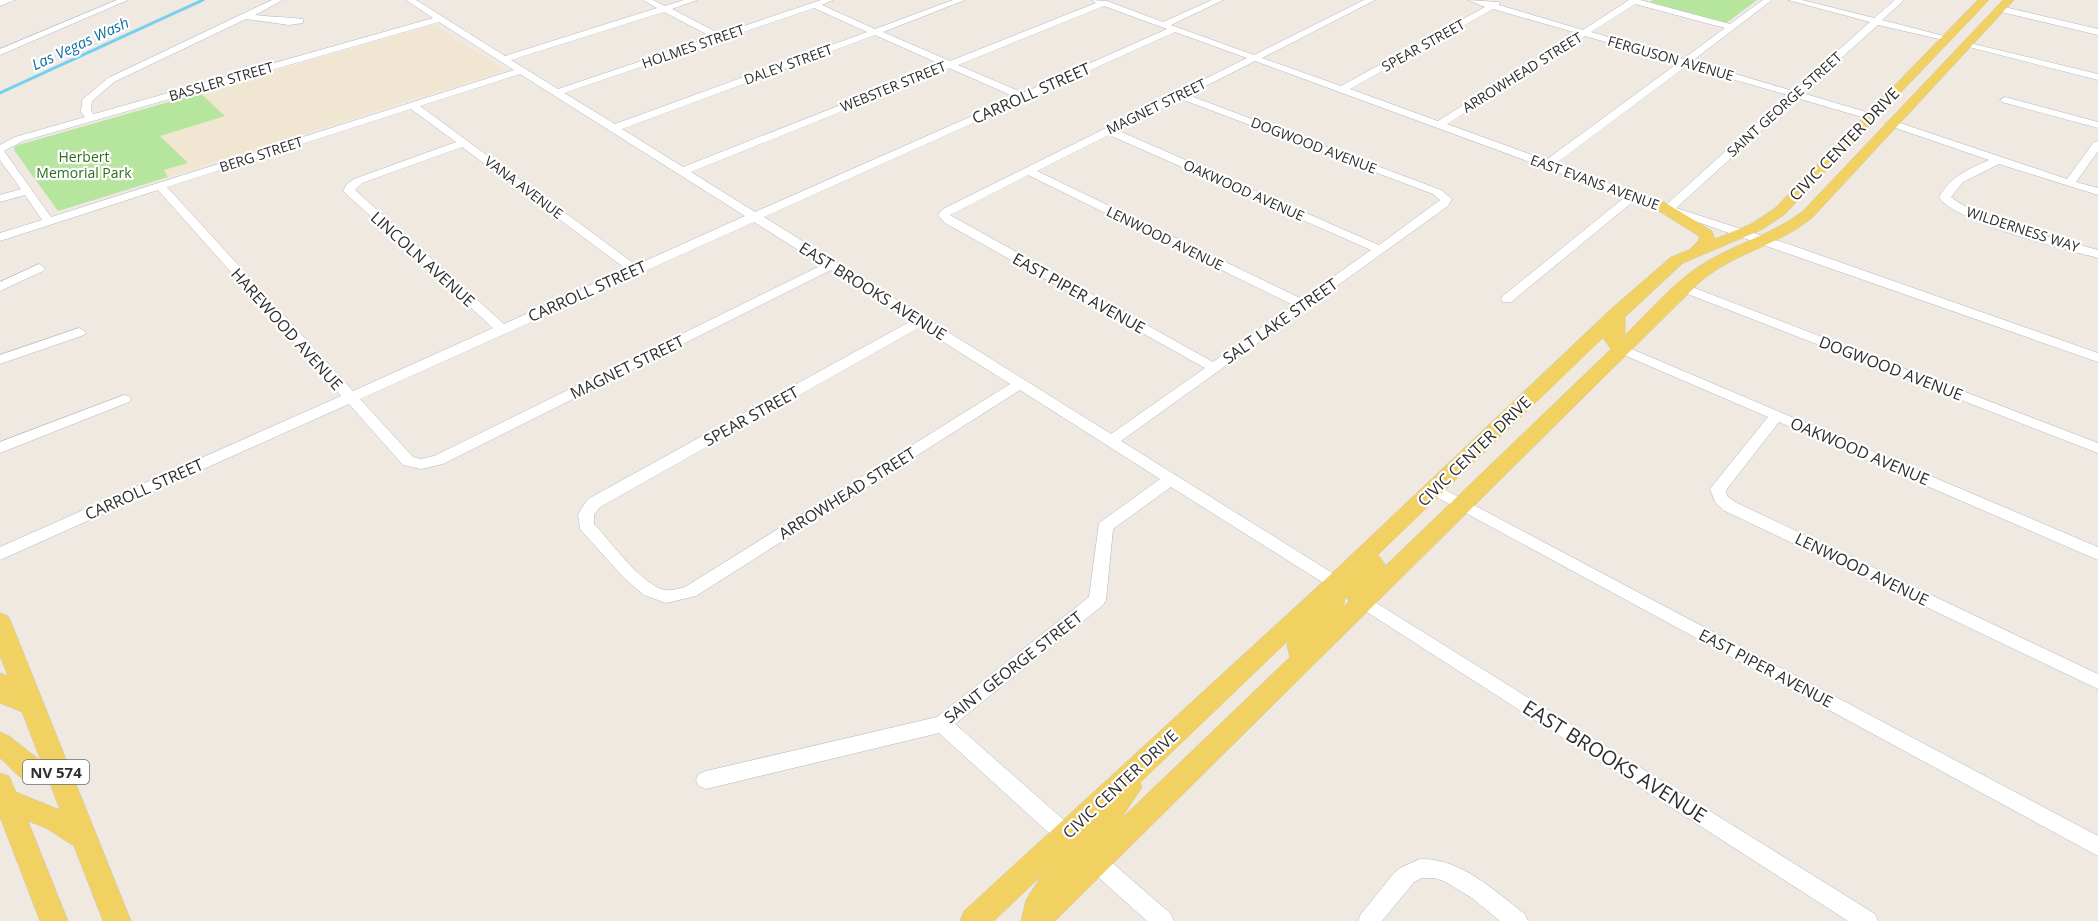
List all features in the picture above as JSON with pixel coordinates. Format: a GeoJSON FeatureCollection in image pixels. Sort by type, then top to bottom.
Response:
{"type":"FeatureCollection","features":[{"type":"Feature","properties":{"kind":"main road","name":"CIVIC CENTER DRIVE"},"geometry":{"type":"LineString","coordinates":[[974,921],[1336,584],[1617,313],[1677,260],[1768,220],[1779,212],[1869,116],[1984,0]]}},
{"type":"Feature","properties":{"kind":"main road","name":"CIVIC CENTER DRIVE"},"geometry":{"type":"LineString","coordinates":[[1035,921],[1684,288],[1709,267],[1766,241],[1802,220],[2009,0]]}},
{"type":"Feature","properties":{"kind":"main road"},"geometry":{"type":"LineString","coordinates":[[1968,44],[1959,39],[1979,17],[1973,11]]}},
{"type":"Feature","properties":{"kind":"main road"},"geometry":{"type":"LineString","coordinates":[[1940,73],[1934,70],[1954,43],[1945,39]]}},
{"type":"Feature","properties":{"kind":"main road"},"geometry":{"type":"LineString","coordinates":[[1891,94],[1887,113],[1882,118],[1891,123]]}},
{"type":"Feature","properties":{"kind":"main road"},"geometry":{"type":"LineString","coordinates":[[1869,116],[1877,124],[1874,128],[1871,146]]}},
{"type":"Feature","properties":{"kind":"main road"},"geometry":{"type":"LineString","coordinates":[[1663,207],[1707,234],[1707,241],[1694,253]]}},
{"type":"Feature","properties":{"kind":"main road"},"geometry":{"type":"LineString","coordinates":[[1617,313],[1616,334],[1611,339],[1622,349]]}},
{"type":"Feature","properties":{"kind":"main road"},"geometry":{"type":"LineString","coordinates":[[1362,600],[1354,592],[1354,587],[1374,562],[1365,555]]}},
{"type":"Feature","properties":{"kind":"main road"},"geometry":{"type":"LineString","coordinates":[[1302,659],[1298,646],[1300,641],[1334,608],[1337,596],[1336,584]]}},
{"type":"Feature","properties":{"kind":"main road","name":"NV 574"},"geometry":{"type":"LineString","coordinates":[[0,622],[55,768],[117,921]]}},
{"type":"Feature","properties":{"kind":"main road"},"geometry":{"type":"LineString","coordinates":[[0,683],[6,696],[17,703],[30,703]]}},
{"type":"Feature","properties":{"kind":"main road"},"geometry":{"type":"LineString","coordinates":[[0,742],[36,774],[55,768]]}},
{"type":"Feature","properties":{"kind":"main road"},"geometry":{"type":"LineString","coordinates":[[1095,861],[1091,853],[1092,839],[1152,754]]}},
{"type":"Feature","properties":{"kind":"main road"},"geometry":{"type":"LineString","coordinates":[[3,792],[83,837]]}},
{"type":"Feature","properties":{"kind":"main road","name":"NV 574"},"geometry":{"type":"LineString","coordinates":[[3,792],[54,921]]}},
{"type":"Feature","properties":{"kind":"main road"},"geometry":{"type":"LineString","coordinates":[[1028,921],[1067,860],[1069,850],[1066,835]]}},
{"type":"Feature","properties":{"kind":"street"},"geometry":{"type":"LineString","coordinates":[[0,3],[11,0]]}},
{"type":"Feature","properties":{"kind":"street"},"geometry":{"type":"LineString","coordinates":[[0,52],[124,0]]}},
{"type":"Feature","properties":{"kind":"street"},"geometry":{"type":"LineString","coordinates":[[92,118],[86,112],[87,100],[105,84],[279,0]]}},
{"type":"Feature","properties":{"kind":"street","name":"EAST BROOKS AVENUE"},"geometry":{"type":"LineString","coordinates":[[410,0],[1336,584]]}},
{"type":"Feature","properties":{"kind":"street"},"geometry":{"type":"LineString","coordinates":[[647,0],[720,37]]}},
{"type":"Feature","properties":{"kind":"street"},"geometry":{"type":"LineString","coordinates":[[504,59],[693,0]]}},
{"type":"Feature","properties":{"kind":"street","name":"HOLMES STREET"},"geometry":{"type":"LineString","coordinates":[[557,92],[829,0]]}},
{"type":"Feature","properties":{"kind":"street","name":"DALEY STREET"},"geometry":{"type":"LineString","coordinates":[[614,128],[961,0]]}},
{"type":"Feature","properties":{"kind":"street","name":"CARROLL STREET"},"geometry":{"type":"LineString","coordinates":[[0,554],[1023,97],[1220,0]]}},
{"type":"Feature","properties":{"kind":"street","name":"MAGNET STREET"},"geometry":{"type":"LineString","coordinates":[[944,215],[947,211],[1027,170],[1371,0]]}},
{"type":"Feature","properties":{"kind":"street","name":"FERGUSON AVENUE"},"geometry":{"type":"LineString","coordinates":[[1472,0],[1869,116]]}},
{"type":"Feature","properties":{"kind":"street","name":"SPEAR STREET"},"geometry":{"type":"LineString","coordinates":[[1342,90],[1504,0]]}},
{"type":"Feature","properties":{"kind":"street"},"geometry":{"type":"LineString","coordinates":[[1635,0],[1732,27]]}},
{"type":"Feature","properties":{"kind":"street","name":"ARROWHEAD STREET"},"geometry":{"type":"LineString","coordinates":[[1439,125],[1635,0]]}},
{"type":"Feature","properties":{"kind":"street"},"geometry":{"type":"LineString","coordinates":[[1547,165],[1768,0]]}},
{"type":"Feature","properties":{"kind":"street"},"geometry":{"type":"LineString","coordinates":[[1792,0],[1945,39]]}},
{"type":"Feature","properties":{"kind":"street","name":"SAINT GEORGE STREET"},"geometry":{"type":"LineString","coordinates":[[1663,207],[1795,95],[1900,0]]}},
{"type":"Feature","properties":{"kind":"street","name":"EAST EVANS AVENUE"},"geometry":{"type":"LineString","coordinates":[[1099,2],[1663,207],[2098,358]]}},
{"type":"Feature","properties":{"kind":"street","name":"WEBSTER STREET"},"geometry":{"type":"LineString","coordinates":[[683,171],[1099,2]]}},
{"type":"Feature","properties":{"kind":"street"},"geometry":{"type":"LineString","coordinates":[[814,5],[1023,97]]}},
{"type":"Feature","properties":{"kind":"street"},"geometry":{"type":"LineString","coordinates":[[2000,9],[2098,32]]}},
{"type":"Feature","properties":{"kind":"street"},"geometry":{"type":"LineString","coordinates":[[244,16],[300,21]]}},
{"type":"Feature","properties":{"kind":"street","name":"BASSLER STREET"},"geometry":{"type":"LineString","coordinates":[[1,149],[19,139],[441,19]]}},
{"type":"Feature","properties":{"kind":"street"},"geometry":{"type":"LineString","coordinates":[[0,44],[15,46]]}},
{"type":"Feature","properties":{"kind":"street"},"geometry":{"type":"LineString","coordinates":[[1968,44],[2098,77]]}},
{"type":"Feature","properties":{"kind":"street","name":"BERG STREET"},"geometry":{"type":"LineString","coordinates":[[0,237],[522,70]]}},
{"type":"Feature","properties":{"kind":"street","name":"DOGWOOD AVENUE"},"geometry":{"type":"LineString","coordinates":[[1180,95],[1437,192],[1446,199]]}},
{"type":"Feature","properties":{"kind":"street"},"geometry":{"type":"LineString","coordinates":[[2005,100],[2098,125]]}},
{"type":"Feature","properties":{"kind":"street","name":"VANA AVENUE"},"geometry":{"type":"LineString","coordinates":[[412,105],[635,270]]}},
{"type":"Feature","properties":{"kind":"street"},"geometry":{"type":"LineString","coordinates":[[1891,123],[2098,192]]}},
{"type":"Feature","properties":{"kind":"street","name":"OAKWOOD AVENUE"},"geometry":{"type":"LineString","coordinates":[[1107,130],[1381,250]]}},
{"type":"Feature","properties":{"kind":"street"},"geometry":{"type":"LineString","coordinates":[[1950,141],[1964,135]]}},
{"type":"Feature","properties":{"kind":"street","name":"LINCOLN AVENUE"},"geometry":{"type":"LineString","coordinates":[[464,143],[358,181],[351,186],[349,191],[502,330]]}},
{"type":"Feature","properties":{"kind":"street"},"geometry":{"type":"LineString","coordinates":[[2070,183],[2098,144]]}},
{"type":"Feature","properties":{"kind":"street"},"geometry":{"type":"LineString","coordinates":[[1,149],[49,222]]}},
{"type":"Feature","properties":{"kind":"street","name":"WILDERNESS WAY"},"geometry":{"type":"LineString","coordinates":[[1998,160],[1964,177],[1947,193],[1945,198],[1949,204],[1970,214],[2098,254]]}},
{"type":"Feature","properties":{"kind":"street","name":"LENWOOD AVENUE"},"geometry":{"type":"LineString","coordinates":[[1027,170],[1303,305]]}},
{"type":"Feature","properties":{"kind":"street","name":"HAREWOOD AVENUE"},"geometry":{"type":"LineString","coordinates":[[160,186],[349,398],[408,461],[420,464]]}},
{"type":"Feature","properties":{"kind":"street"},"geometry":{"type":"LineString","coordinates":[[0,199],[27,191]]}},
{"type":"Feature","properties":{"kind":"street"},"geometry":{"type":"LineString","coordinates":[[1507,299],[1633,196]]}},
{"type":"Feature","properties":{"kind":"street","name":"SALT LAKE STREET"},"geometry":{"type":"LineString","coordinates":[[1111,441],[1381,250],[1444,204],[1446,199]]}},
{"type":"Feature","properties":{"kind":"street","name":"EAST PIPER AVENUE"},"geometry":{"type":"LineString","coordinates":[[944,215],[949,221],[1215,368]]}},
{"type":"Feature","properties":{"kind":"street","name":"MAGNET STREET"},"geometry":{"type":"LineString","coordinates":[[420,464],[438,460],[832,265]]}},
{"type":"Feature","properties":{"kind":"street"},"geometry":{"type":"LineString","coordinates":[[0,287],[39,268]]}},
{"type":"Feature","properties":{"kind":"street","name":"DOGWOOD AVENUE"},"geometry":{"type":"LineString","coordinates":[[1684,288],[2098,448]]}},
{"type":"Feature","properties":{"kind":"street","name":"SPEAR STREET"},"geometry":{"type":"LineString","coordinates":[[672,597],[657,594],[643,585],[586,525],[586,514],[594,503],[921,321]]}},
{"type":"Feature","properties":{"kind":"street"},"geometry":{"type":"LineString","coordinates":[[0,360],[79,332]]}},
{"type":"Feature","properties":{"kind":"street","name":"OAKWOOD AVENUE"},"geometry":{"type":"LineString","coordinates":[[1622,349],[2098,554]]}},
{"type":"Feature","properties":{"kind":"street","name":"ARROWHEAD STREET"},"geometry":{"type":"LineString","coordinates":[[672,597],[690,592],[1020,384]]}},
{"type":"Feature","properties":{"kind":"street"},"geometry":{"type":"LineString","coordinates":[[0,448],[124,399]]}},
{"type":"Feature","properties":{"kind":"street","name":"LENWOOD AVENUE"},"geometry":{"type":"LineString","coordinates":[[1777,415],[1718,489],[1720,498],[1729,506],[2098,682]]}},
{"type":"Feature","properties":{"kind":"street","name":"SAINT GEORGE STREET"},"geometry":{"type":"LineString","coordinates":[[706,780],[942,724],[1097,600],[1105,527],[1171,479]]}},
{"type":"Feature","properties":{"kind":"street","name":"EAST PIPER AVENUE"},"geometry":{"type":"LineString","coordinates":[[1434,489],[2098,847]]}},
{"type":"Feature","properties":{"kind":"street","name":"EAST BROOKS AVENUE"},"geometry":{"type":"LineString","coordinates":[[1362,600],[1867,921]]}},
{"type":"Feature","properties":{"kind":"street"},"geometry":{"type":"LineString","coordinates":[[942,724],[1066,835]]}},
{"type":"Feature","properties":{"kind":"street"},"geometry":{"type":"LineString","coordinates":[[1095,861],[1162,921]]}},
{"type":"Feature","properties":{"kind":"street"},"geometry":{"type":"LineString","coordinates":[[1369,921],[1408,874],[1427,866],[1449,871],[1517,921]]}},
{"type":"Feature","properties":{"kind":"shaded area"},"geometry":{"type":"Polygon","coordinates":[[[434,25],[505,70],[168,177],[164,171],[187,163],[159,136],[225,116],[200,93],[434,25]]]}},
{"type":"Feature","properties":{"kind":"green space"},"geometry":{"type":"Polygon","coordinates":[[[1653,0],[1757,0],[1726,23],[1650,2],[1653,0]]]}},
{"type":"Feature","properties":{"kind":"green space","name":"Herbert Memorial Park"},"geometry":{"type":"Polygon","coordinates":[[[200,93],[225,116],[160,136],[188,163],[164,170],[168,177],[58,211],[14,150],[15,146],[200,93]]]}},
{"type":"Feature","properties":{"kind":"waterway","name":"Las Vegas Wash"},"geometry":{"type":"LineString","coordinates":[[0,93],[203,0]]}}]}
